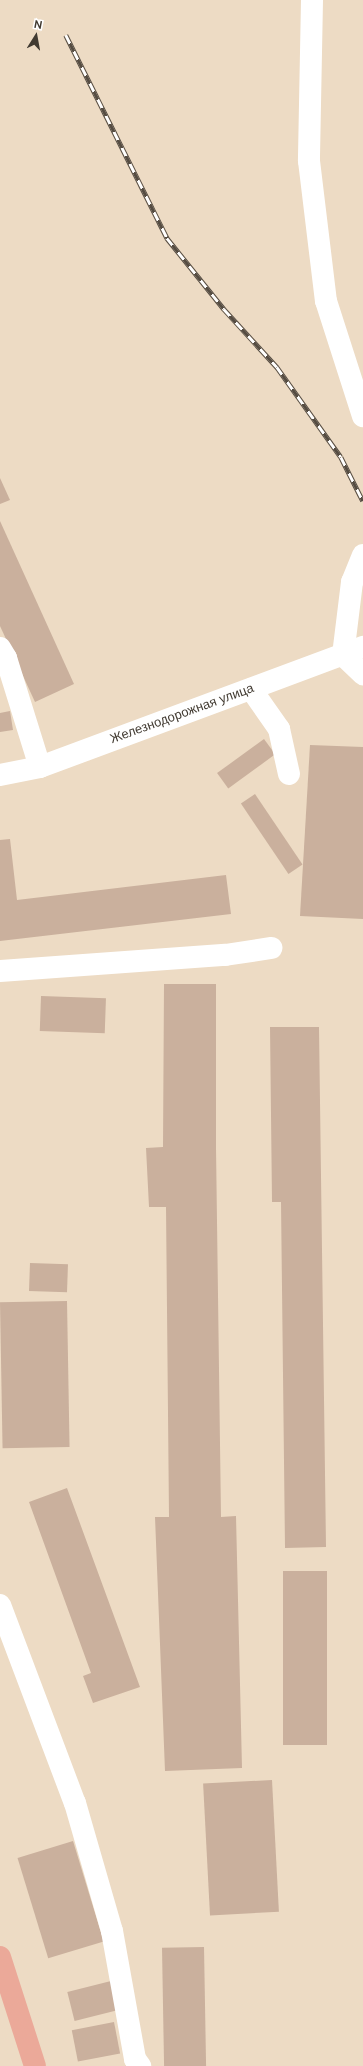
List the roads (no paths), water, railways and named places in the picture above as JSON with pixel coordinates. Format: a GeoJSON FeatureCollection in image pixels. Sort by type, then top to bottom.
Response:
{"type":"FeatureCollection","features":[{"type":"Feature","properties":{"kind":"main road"},"geometry":{"type":"LineString","coordinates":[[0,1957],[35,2066]]}},
{"type":"Feature","properties":{"kind":"street"},"geometry":{"type":"LineString","coordinates":[[312,0],[308,161],[326,301],[363,416]]}},
{"type":"Feature","properties":{"kind":"street"},"geometry":{"type":"LineString","coordinates":[[363,555],[352,582],[343,655],[363,674]]}},
{"type":"Feature","properties":{"kind":"street","name":"Железнодорожная улица"},"geometry":{"type":"LineString","coordinates":[[0,775],[40,767],[363,647]]}},
{"type":"Feature","properties":{"kind":"street"},"geometry":{"type":"LineString","coordinates":[[0,648],[6,658],[40,767]]}},
{"type":"Feature","properties":{"kind":"street"},"geometry":{"type":"LineString","coordinates":[[251,689],[279,729],[289,774]]}},
{"type":"Feature","properties":{"kind":"street"},"geometry":{"type":"LineString","coordinates":[[0,971],[225,955],[271,948]]}},
{"type":"Feature","properties":{"kind":"street"},"geometry":{"type":"LineString","coordinates":[[0,1605],[75,1803],[112,1931],[136,2060],[140,2066]]}},
{"type":"Feature","properties":{"kind":"railway"},"geometry":{"type":"LineString","coordinates":[[66,35],[167,238],[224,309],[277,367],[341,457],[363,501]]}}]}
